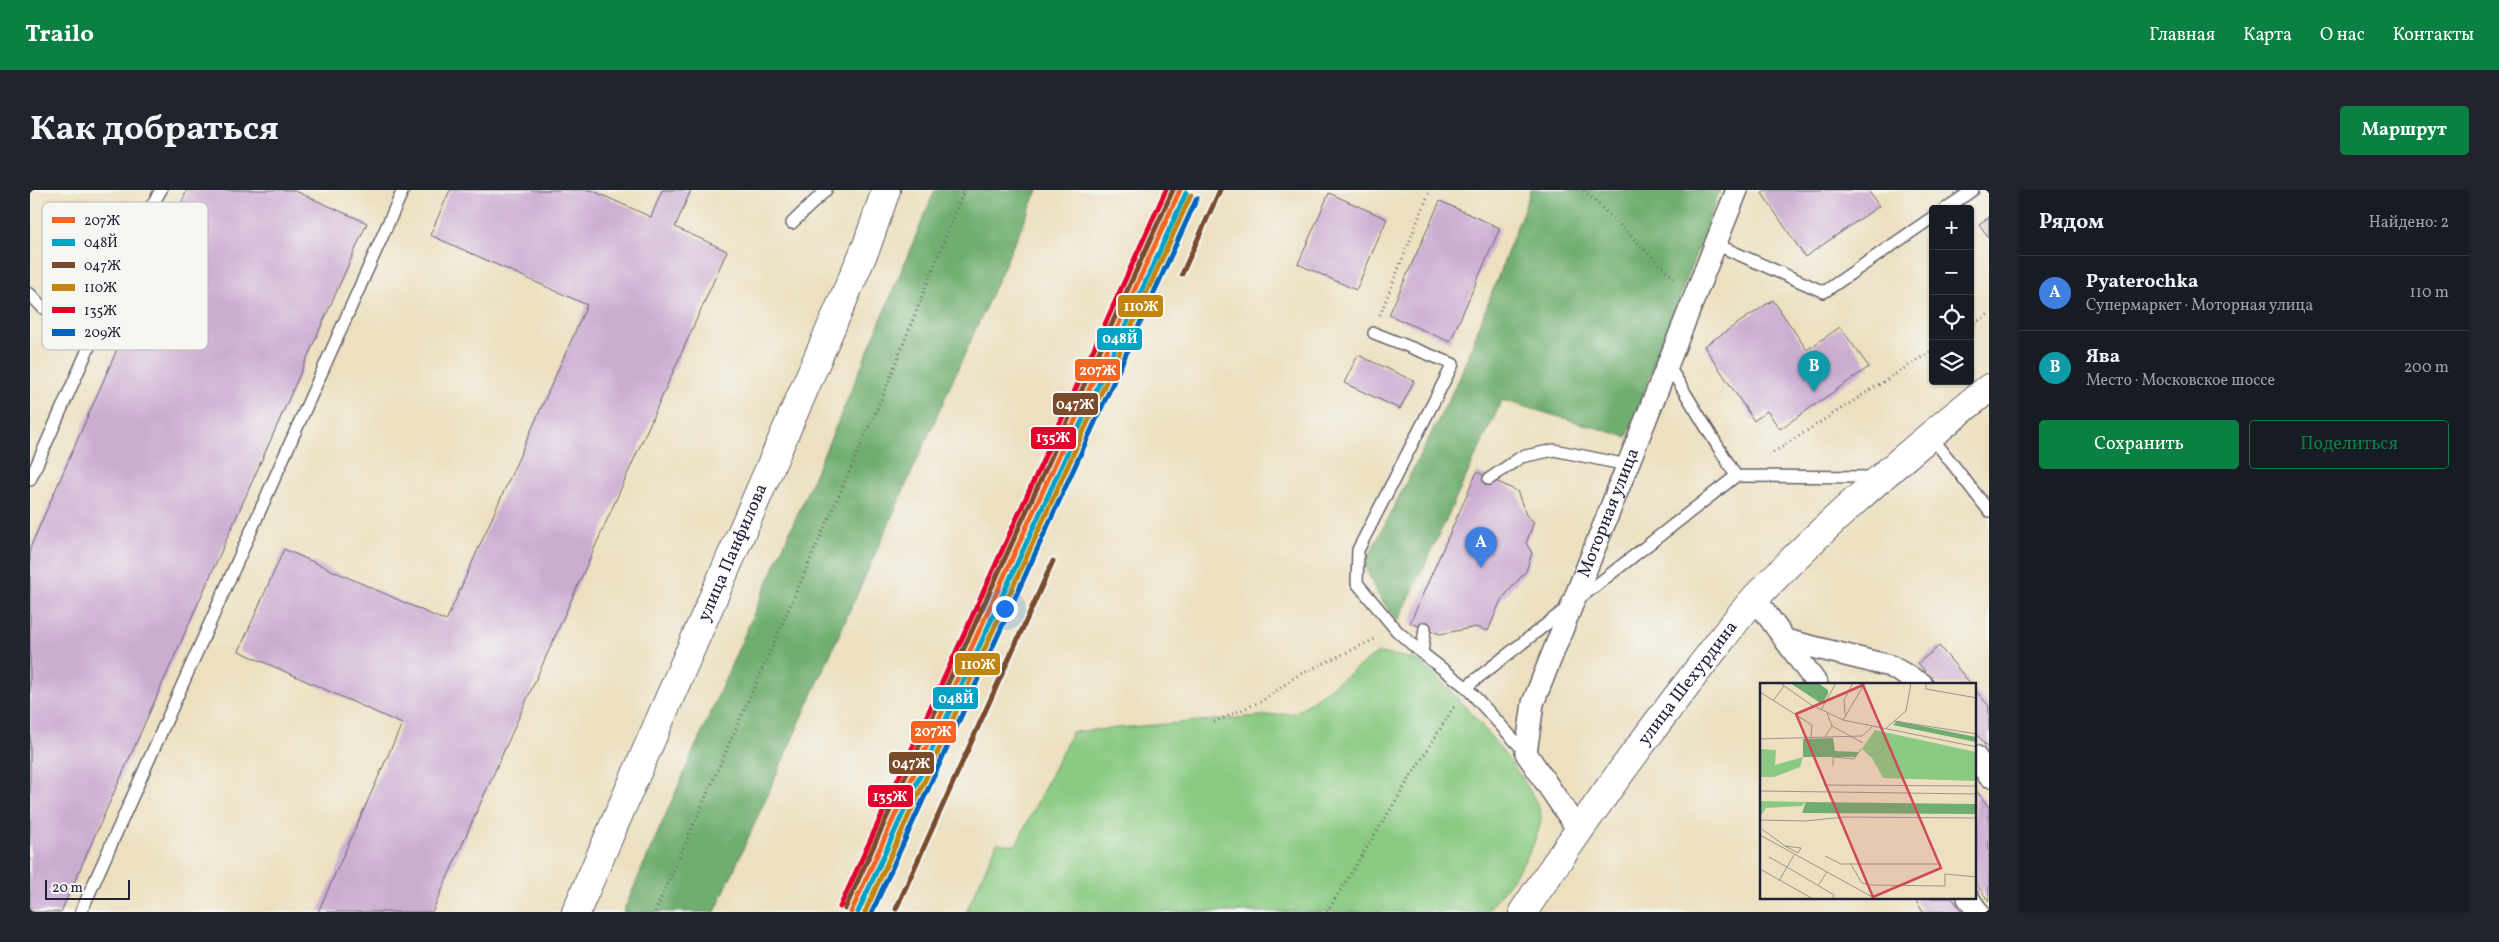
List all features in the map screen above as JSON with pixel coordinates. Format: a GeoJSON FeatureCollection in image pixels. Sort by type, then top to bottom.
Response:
{"type":"FeatureCollection","features":[{"type":"Feature","properties":{"kind":"main road","name":"улица Панфилова"},"geometry":{"type":"LineString","coordinates":[[576,912],[840,308],[867,245],[886,190]]}},
{"type":"Feature","properties":{"kind":"main road","name":"улица Шехурдина"},"geometry":{"type":"LineString","coordinates":[[1523,912],[1578,830],[1669,707],[1755,598],[1829,524],[1930,435],[1989,388]]}},
{"type":"Feature","properties":{"kind":"street","name":"Моторная улица"},"geometry":{"type":"LineString","coordinates":[[1526,753],[1533,703],[1737,190]]}},
{"type":"Feature","properties":{"kind":"street"},"geometry":{"type":"LineString","coordinates":[[1755,598],[1816,683]]}},
{"type":"Feature","properties":{"kind":"street"},"geometry":{"type":"LineString","coordinates":[[1785,640],[1890,666],[1920,683]]}},
{"type":"Feature","properties":{"kind":"street"},"geometry":{"type":"LineString","coordinates":[[1526,753],[1578,830]]}},
{"type":"Feature","properties":{"kind":"street"},"geometry":{"type":"LineString","coordinates":[[1976,757],[1989,776]]}},
{"type":"Feature","properties":{"kind":"street"},"geometry":{"type":"LineString","coordinates":[[1969,900],[1978,912]]}},
{"type":"Feature","properties":{"kind":"lane"},"geometry":{"type":"LineString","coordinates":[[154,202],[161,190]]}},
{"type":"Feature","properties":{"kind":"lane"},"geometry":{"type":"LineString","coordinates":[[81,912],[403,190]]}},
{"type":"Feature","properties":{"kind":"lane"},"geometry":{"type":"LineString","coordinates":[[792,223],[826,190]]}},
{"type":"Feature","properties":{"kind":"lane"},"geometry":{"type":"LineString","coordinates":[[1951,205],[1973,190]]}},
{"type":"Feature","properties":{"kind":"lane"},"geometry":{"type":"LineString","coordinates":[[1715,244],[1824,292],[1929,220]]}},
{"type":"Feature","properties":{"kind":"lane"},"geometry":{"type":"LineString","coordinates":[[30,294],[42,307]]}},
{"type":"Feature","properties":{"kind":"lane"},"geometry":{"type":"LineString","coordinates":[[1374,333],[1453,364],[1358,550],[1357,583],[1397,631],[1466,687],[1526,753]]}},
{"type":"Feature","properties":{"kind":"lane"},"geometry":{"type":"LineString","coordinates":[[30,480],[88,350]]}},
{"type":"Feature","properties":{"kind":"lane"},"geometry":{"type":"LineString","coordinates":[[1668,365],[1736,476]]}},
{"type":"Feature","properties":{"kind":"lane"},"geometry":{"type":"LineString","coordinates":[[1930,435],[1989,511]]}},
{"type":"Feature","properties":{"kind":"lane"},"geometry":{"type":"LineString","coordinates":[[1489,479],[1521,457],[1554,450],[1628,466]]}},
{"type":"Feature","properties":{"kind":"lane"},"geometry":{"type":"LineString","coordinates":[[1466,687],[1736,476],[1882,477]]}},
{"type":"Feature","properties":{"kind":"lane"},"geometry":{"type":"LineString","coordinates":[[1422,653],[1425,628]]}},
{"type":"Feature","properties":{"kind":"path"},"geometry":{"type":"LineString","coordinates":[[655,912],[884,393],[964,190]]}},
{"type":"Feature","properties":{"kind":"path"},"geometry":{"type":"LineString","coordinates":[[1374,333],[1385,300],[1430,190]]}},
{"type":"Feature","properties":{"kind":"path"},"geometry":{"type":"LineString","coordinates":[[1584,190],[1695,299]]}},
{"type":"Feature","properties":{"kind":"path"},"geometry":{"type":"LineString","coordinates":[[1974,323],[1989,314]]}},
{"type":"Feature","properties":{"kind":"path"},"geometry":{"type":"LineString","coordinates":[[1736,476],[1929,353]]}},
{"type":"Feature","properties":{"kind":"path"},"geometry":{"type":"LineString","coordinates":[[1214,722],[1262,701],[1296,677],[1377,638],[1397,631]]}},
{"type":"Feature","properties":{"kind":"path"},"geometry":{"type":"LineString","coordinates":[[1327,912],[1466,687]]}},
{"type":"Feature","properties":{"kind":"green space"},"geometry":{"type":"Polygon","coordinates":[[[935,190],[1038,190],[715,912],[623,912],[840,417],[935,190]]]}},
{"type":"Feature","properties":{"kind":"green space"},"geometry":{"type":"Polygon","coordinates":[[[1531,190],[1720,190],[1627,437],[1502,400],[1398,622],[1378,595],[1364,565],[1459,379],[1531,190]]]}},
{"type":"Feature","properties":{"kind":"green space"},"geometry":{"type":"Polygon","coordinates":[[[1378,653],[1415,660],[1446,685],[1509,760],[1537,804],[1541,818],[1534,844],[1520,868],[1487,912],[966,912],[997,843],[1016,845],[1072,732],[1295,713],[1378,653]]]}},
{"type":"Feature","properties":{"kind":"building"},"geometry":{"type":"Polygon","coordinates":[[[187,190],[293,190],[367,223],[61,912],[30,912],[30,548],[117,350],[208,350],[208,202],[182,202],[187,190]]]}},
{"type":"Feature","properties":{"kind":"building"},"geometry":{"type":"Polygon","coordinates":[[[450,190],[591,190],[651,217],[662,190],[691,190],[675,227],[727,251],[432,912],[318,912],[402,724],[239,651],[284,549],[446,621],[587,305],[430,235],[450,190]]]}},
{"type":"Feature","properties":{"kind":"building"},"geometry":{"type":"Polygon","coordinates":[[[1766,190],[1868,190],[1879,206],[1805,257],[1762,193],[1766,190]]]}},
{"type":"Feature","properties":{"kind":"building"},"geometry":{"type":"Polygon","coordinates":[[[1329,193],[1387,219],[1356,290],[1298,264],[1329,193]]]}},
{"type":"Feature","properties":{"kind":"building"},"geometry":{"type":"Polygon","coordinates":[[[1440,201],[1500,228],[1450,342],[1389,315],[1440,201]]]}},
{"type":"Feature","properties":{"kind":"building"},"geometry":{"type":"Polygon","coordinates":[[[1989,217],[1989,238],[1979,224],[1989,217]]]}},
{"type":"Feature","properties":{"kind":"building"},"geometry":{"type":"Polygon","coordinates":[[[1773,300],[1807,350],[1840,327],[1869,367],[1780,429],[1767,411],[1754,421],[1704,346],[1773,300]]]}},
{"type":"Feature","properties":{"kind":"building"},"geometry":{"type":"Polygon","coordinates":[[[1358,355],[1414,381],[1400,409],[1344,383],[1358,355]]]}},
{"type":"Feature","properties":{"kind":"building"},"geometry":{"type":"Polygon","coordinates":[[[1477,472],[1517,491],[1526,515],[1534,522],[1526,543],[1532,553],[1526,571],[1501,600],[1488,631],[1476,627],[1440,634],[1410,623],[1477,472]]]}},
{"type":"Feature","properties":{"kind":"building"},"geometry":{"type":"Polygon","coordinates":[[[1939,646],[1970,683],[1935,683],[1918,663],[1939,646]]]}},
{"type":"Feature","properties":{"kind":"building"},"geometry":{"type":"Polygon","coordinates":[[[1976,691],[1989,706],[1989,750],[1976,733],[1976,691]]]}},
{"type":"Feature","properties":{"kind":"building"},"geometry":{"type":"Polygon","coordinates":[[[1976,790],[1989,807],[1989,901],[1976,884],[1976,790]]]}},
{"type":"Feature","properties":{"kind":"building"},"geometry":{"type":"Polygon","coordinates":[[[1915,900],[1953,900],[1962,912],[1923,912],[1915,900]]]}},
{"type":"Feature","properties":{"kind":"transit line","name":"135Ж"},"geometry":{"type":"LineString","coordinates":[[840,907],[1166,190]]}},
{"type":"Feature","properties":{"kind":"transit line","name":"047Ж"},"geometry":{"type":"LineString","coordinates":[[845,909],[1173,190]]}},
{"type":"Feature","properties":{"kind":"transit line","name":"207Ж"},"geometry":{"type":"LineString","coordinates":[[851,912],[1180,190]]}},
{"type":"Feature","properties":{"kind":"transit line","name":"047Ж"},"geometry":{"type":"LineString","coordinates":[[1182,274],[1220,190]]}},
{"type":"Feature","properties":{"kind":"transit line","name":"048Й"},"geometry":{"type":"LineString","coordinates":[[858,912],[1186,193]]}},
{"type":"Feature","properties":{"kind":"transit line","name":"110Ж"},"geometry":{"type":"LineString","coordinates":[[865,912],[1191,195]]}},
{"type":"Feature","properties":{"kind":"transit line","name":"209Ж"},"geometry":{"type":"LineString","coordinates":[[872,912],[1197,198]]}},
{"type":"Feature","properties":{"kind":"transit line","name":"047Ж"},"geometry":{"type":"LineString","coordinates":[[896,909],[1053,561]]}},
{"type":"Feature","properties":{"kind":"place","name":"Ява"},"geometry":{"type":"Point","coordinates":[1814,392]}},
{"type":"Feature","properties":{"kind":"place","name":"Pyaterochka"},"geometry":{"type":"Point","coordinates":[1481,568]}}]}
